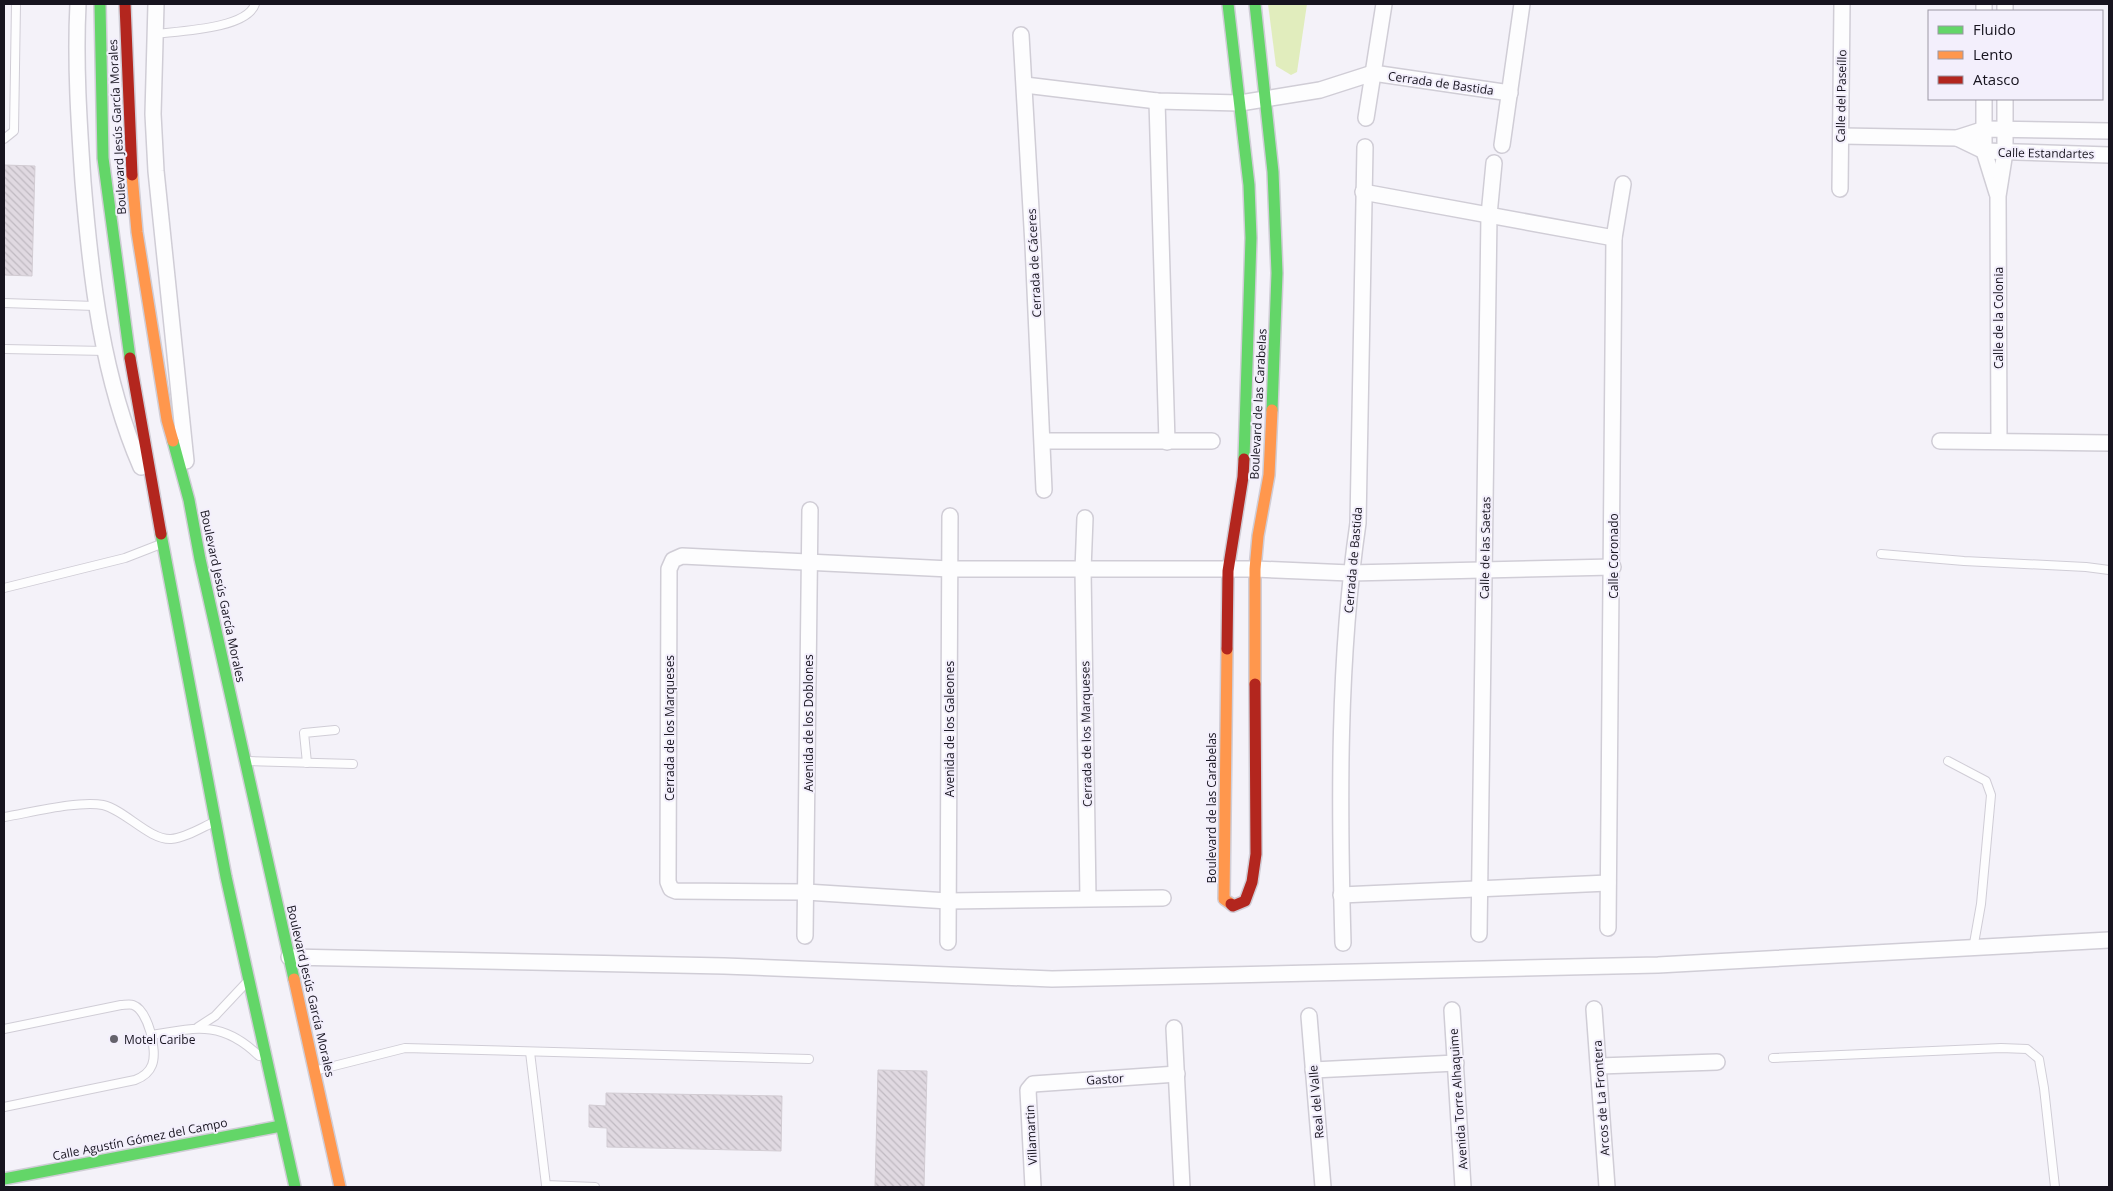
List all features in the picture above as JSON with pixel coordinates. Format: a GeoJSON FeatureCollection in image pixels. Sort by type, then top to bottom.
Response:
{"type":"FeatureCollection","features":[{"type":"Feature","properties":{"kind":"main road","name":"Boulevard Jesús García Morales"},"geometry":{"type":"LineString","coordinates":[[100,4],[103,158],[112,241],[153,494],[215,821],[248,980],[295,1187]]}},
{"type":"Feature","properties":{"kind":"main road","name":"Boulevard Jesús García Morales"},"geometry":{"type":"LineString","coordinates":[[125,4],[130,153],[137,232],[167,420],[189,500],[244,761],[316,1071],[340,1187]]}},
{"type":"Feature","properties":{"kind":"main road","name":"Boulevard de las Carabelas"},"geometry":{"type":"LineString","coordinates":[[1228,4],[1249,185],[1251,238],[1243,477],[1228,571],[1224,898],[1233,906],[1245,901],[1252,882],[1256,854],[1255,569],[1258,536],[1269,475],[1277,273],[1276,225],[1255,4]]}},
{"type":"Feature","properties":{"kind":"main road","name":"Calle Agustín Gómez del Campo"},"geometry":{"type":"LineString","coordinates":[[4,1179],[281,1126]]}},
{"type":"Feature","properties":{"kind":"street"},"geometry":{"type":"LineString","coordinates":[[78,4],[76,41],[80,141],[95,306],[130,440],[153,494]]}},
{"type":"Feature","properties":{"kind":"street"},"geometry":{"type":"LineString","coordinates":[[156,4],[153,114],[156,171],[181,393],[189,500]]}},
{"type":"Feature","properties":{"kind":"street","name":"Cerrada de Bastida"},"geometry":{"type":"LineString","coordinates":[[1373,73],[1384,4]]}},
{"type":"Feature","properties":{"kind":"street","name":"Cerrada de Bastida"},"geometry":{"type":"LineString","coordinates":[[1240,103],[1320,90],[1373,73],[1510,93],[1522,4]]}},
{"type":"Feature","properties":{"kind":"street","name":"Calle del Paseíllo"},"geometry":{"type":"LineString","coordinates":[[1840,189],[1842,4]]}},
{"type":"Feature","properties":{"kind":"street","name":"Cerrada de Cáceres"},"geometry":{"type":"LineString","coordinates":[[1021,35],[1044,490]]}},
{"type":"Feature","properties":{"kind":"street"},"geometry":{"type":"LineString","coordinates":[[1366,118],[1373,73]]}},
{"type":"Feature","properties":{"kind":"street"},"geometry":{"type":"LineString","coordinates":[[1025,85],[1157,102],[1240,103]]}},
{"type":"Feature","properties":{"kind":"street"},"geometry":{"type":"LineString","coordinates":[[1502,145],[1510,93]]}},
{"type":"Feature","properties":{"kind":"street","name":"Calle de la Colonia"},"geometry":{"type":"LineString","coordinates":[[1984,100],[1984,151],[1998,196]]}},
{"type":"Feature","properties":{"kind":"street","name":"Calle de la Colonia"},"geometry":{"type":"LineString","coordinates":[[1999,441],[1998,196],[2005,152],[2004,100]]}},
{"type":"Feature","properties":{"kind":"street"},"geometry":{"type":"LineString","coordinates":[[1157,102],[1167,442]]}},
{"type":"Feature","properties":{"kind":"street","name":"Calle Estandartes"},"geometry":{"type":"LineString","coordinates":[[1841,136],[1957,138],[1984,129],[2109,131]]}},
{"type":"Feature","properties":{"kind":"street","name":"Calle Estandartes"},"geometry":{"type":"LineString","coordinates":[[1957,138],[1984,151],[2109,155]]}},
{"type":"Feature","properties":{"kind":"street","name":"Cerrada de Bastida"},"geometry":{"type":"LineString","coordinates":[[1343,943],[1341,895],[1343,710],[1350,573],[1358,522],[1365,147]]}},
{"type":"Feature","properties":{"kind":"street","name":"Calle de las Saetas"},"geometry":{"type":"LineString","coordinates":[[1479,934],[1489,215],[1494,163]]}},
{"type":"Feature","properties":{"kind":"street","name":"Calle Coronado"},"geometry":{"type":"LineString","coordinates":[[1608,928],[1613,567],[1614,238],[1623,184]]}},
{"type":"Feature","properties":{"kind":"street"},"geometry":{"type":"LineString","coordinates":[[1363,192],[1614,238]]}},
{"type":"Feature","properties":{"kind":"street"},"geometry":{"type":"LineString","coordinates":[[1043,442],[1212,441]]}},
{"type":"Feature","properties":{"kind":"street"},"geometry":{"type":"LineString","coordinates":[[1940,441],[2109,443]]}},
{"type":"Feature","properties":{"kind":"street","name":"Avenida de los Doblones"},"geometry":{"type":"LineString","coordinates":[[805,936],[810,510]]}},
{"type":"Feature","properties":{"kind":"street","name":"Avenida de los Galeones"},"geometry":{"type":"LineString","coordinates":[[948,942],[950,516]]}},
{"type":"Feature","properties":{"kind":"street","name":"Cerrada de los Marqueses"},"geometry":{"type":"LineString","coordinates":[[1085,518],[1083,570],[1088,898]]}},
{"type":"Feature","properties":{"kind":"street","name":"Cerrada de los Marqueses"},"geometry":{"type":"LineString","coordinates":[[1162,898],[948,901],[806,892],[676,891],[671,889],[668,882],[669,569],[673,560],[682,556],[950,569],[1228,571],[1255,569],[1350,573],[1613,567]]}},
{"type":"Feature","properties":{"kind":"street"},"geometry":{"type":"LineString","coordinates":[[1341,895],[1608,884]]}},
{"type":"Feature","properties":{"kind":"street"},"geometry":{"type":"LineString","coordinates":[[289,956],[724,966],[1052,979],[1658,965],[2109,940]]}},
{"type":"Feature","properties":{"kind":"street","name":"Arcos de La Frontera"},"geometry":{"type":"LineString","coordinates":[[1594,1009],[1608,1187]]}},
{"type":"Feature","properties":{"kind":"street","name":"Avenida Torre Alhaquime"},"geometry":{"type":"LineString","coordinates":[[1452,1010],[1463,1187]]}},
{"type":"Feature","properties":{"kind":"street","name":"Real del Valle"},"geometry":{"type":"LineString","coordinates":[[1309,1016],[1323,1187]]}},
{"type":"Feature","properties":{"kind":"street"},"geometry":{"type":"LineString","coordinates":[[1174,1028],[1182,1187]]}},
{"type":"Feature","properties":{"kind":"street"},"geometry":{"type":"LineString","coordinates":[[1599,1066],[1717,1062]]}},
{"type":"Feature","properties":{"kind":"street"},"geometry":{"type":"LineString","coordinates":[[1313,1070],[1456,1063]]}},
{"type":"Feature","properties":{"kind":"street","name":"Gastor"},"geometry":{"type":"LineString","coordinates":[[1033,1084],[1177,1074]]}},
{"type":"Feature","properties":{"kind":"street","name":"Villamartin"},"geometry":{"type":"LineString","coordinates":[[1033,1084],[1028,1090],[1034,1187]]}},
{"type":"Feature","properties":{"kind":"lane"},"geometry":{"type":"LineString","coordinates":[[4,139],[14,131],[16,4]]}},
{"type":"Feature","properties":{"kind":"lane"},"geometry":{"type":"LineString","coordinates":[[155,34],[224,25],[240,19],[253,9],[255,4]]}},
{"type":"Feature","properties":{"kind":"lane"},"geometry":{"type":"LineString","coordinates":[[4,303],[95,306]]}},
{"type":"Feature","properties":{"kind":"lane"},"geometry":{"type":"LineString","coordinates":[[4,349],[106,351]]}},
{"type":"Feature","properties":{"kind":"lane"},"geometry":{"type":"LineString","coordinates":[[4,588],[125,558],[162,544]]}},
{"type":"Feature","properties":{"kind":"lane"},"geometry":{"type":"LineString","coordinates":[[1881,554],[1964,561],[2086,566],[2109,570]]}},
{"type":"Feature","properties":{"kind":"lane"},"geometry":{"type":"LineString","coordinates":[[307,763],[304,733],[335,730]]}},
{"type":"Feature","properties":{"kind":"lane"},"geometry":{"type":"LineString","coordinates":[[244,761],[354,764]]}},
{"type":"Feature","properties":{"kind":"lane"},"geometry":{"type":"LineString","coordinates":[[1948,761],[1986,781],[1991,795],[1982,904],[1973,949]]}},
{"type":"Feature","properties":{"kind":"lane"},"geometry":{"type":"LineString","coordinates":[[4,817],[82,805],[103,805],[122,814],[156,835],[170,839],[215,821]]}},
{"type":"Feature","properties":{"kind":"lane"},"geometry":{"type":"LineString","coordinates":[[152,1035],[198,1027],[215,1016],[248,980]]}},
{"type":"Feature","properties":{"kind":"lane"},"geometry":{"type":"LineString","coordinates":[[4,1029],[121,1005],[132,1005],[142,1011],[152,1035],[153,1064],[146,1075],[135,1080],[4,1107]]}},
{"type":"Feature","properties":{"kind":"lane"},"geometry":{"type":"LineString","coordinates":[[198,1027],[223,1033],[243,1041],[267,1063]]}},
{"type":"Feature","properties":{"kind":"lane"},"geometry":{"type":"LineString","coordinates":[[316,1071],[405,1048],[809,1059]]}},
{"type":"Feature","properties":{"kind":"lane"},"geometry":{"type":"LineString","coordinates":[[1773,1058],[2001,1048],[2027,1050],[2039,1060],[2055,1187]]}},
{"type":"Feature","properties":{"kind":"lane"},"geometry":{"type":"LineString","coordinates":[[530,1052],[546,1186],[595,1187]]}},
{"type":"Feature","properties":{"kind":"lane"},"geometry":{"type":"LineString","coordinates":[[289,1187],[291,1173]]}},
{"type":"Feature","properties":{"kind":"green space"},"geometry":{"type":"Polygon","coordinates":[[[1268,4],[1307,4],[1297,72],[1291,75],[1276,66],[1268,4]]]}},
{"type":"Feature","properties":{"kind":"building"},"geometry":{"type":"Polygon","coordinates":[[[4,165],[35,166],[32,276],[4,275],[4,165]]]}},
{"type":"Feature","properties":{"kind":"building"},"geometry":{"type":"Polygon","coordinates":[[[878,1070],[927,1071],[924,1187],[875,1187],[878,1070]]]}},
{"type":"Feature","properties":{"kind":"building"},"geometry":{"type":"Polygon","coordinates":[[[606,1093],[782,1096],[781,1151],[607,1147],[607,1128],[589,1127],[589,1105],[606,1106],[606,1093]]]}},
{"type":"Feature","properties":{"kind":"traffic: fast"},"geometry":{"type":"LineString","coordinates":[[100,4],[103,158],[130,358]]}},
{"type":"Feature","properties":{"kind":"traffic: fast"},"geometry":{"type":"LineString","coordinates":[[1228,4],[1249,185],[1251,238],[1244,459]]}},
{"type":"Feature","properties":{"kind":"traffic: fast"},"geometry":{"type":"LineString","coordinates":[[1255,4],[1273,172],[1277,273],[1272,410]]}},
{"type":"Feature","properties":{"kind":"traffic: fast"},"geometry":{"type":"LineString","coordinates":[[173,441],[189,500],[200,559],[294,979]]}},
{"type":"Feature","properties":{"kind":"traffic: fast"},"geometry":{"type":"LineString","coordinates":[[161,534],[226,877],[295,1187]]}},
{"type":"Feature","properties":{"kind":"traffic: fast"},"geometry":{"type":"LineString","coordinates":[[4,1179],[281,1126]]}},
{"type":"Feature","properties":{"kind":"traffic: slow"},"geometry":{"type":"LineString","coordinates":[[132,175],[137,232],[167,420],[173,441]]}},
{"type":"Feature","properties":{"kind":"traffic: slow"},"geometry":{"type":"LineString","coordinates":[[1255,684],[1255,569],[1258,536],[1269,475],[1272,410]]}},
{"type":"Feature","properties":{"kind":"traffic: slow"},"geometry":{"type":"LineString","coordinates":[[1227,649],[1224,899],[1231,904]]}},
{"type":"Feature","properties":{"kind":"traffic: slow"},"geometry":{"type":"LineString","coordinates":[[294,979],[340,1187]]}},
{"type":"Feature","properties":{"kind":"traffic: jam"},"geometry":{"type":"LineString","coordinates":[[125,4],[132,175]]}},
{"type":"Feature","properties":{"kind":"traffic: jam"},"geometry":{"type":"LineString","coordinates":[[130,358],[161,534]]}},
{"type":"Feature","properties":{"kind":"traffic: jam"},"geometry":{"type":"LineString","coordinates":[[1227,649],[1228,571],[1243,477],[1244,459]]}},
{"type":"Feature","properties":{"kind":"traffic: jam"},"geometry":{"type":"LineString","coordinates":[[1231,904],[1233,906],[1245,901],[1252,882],[1256,854],[1255,684]]}},
{"type":"Feature","properties":{"kind":"place","name":"Motel Caribe"},"geometry":{"type":"Point","coordinates":[114,1039]}}]}
